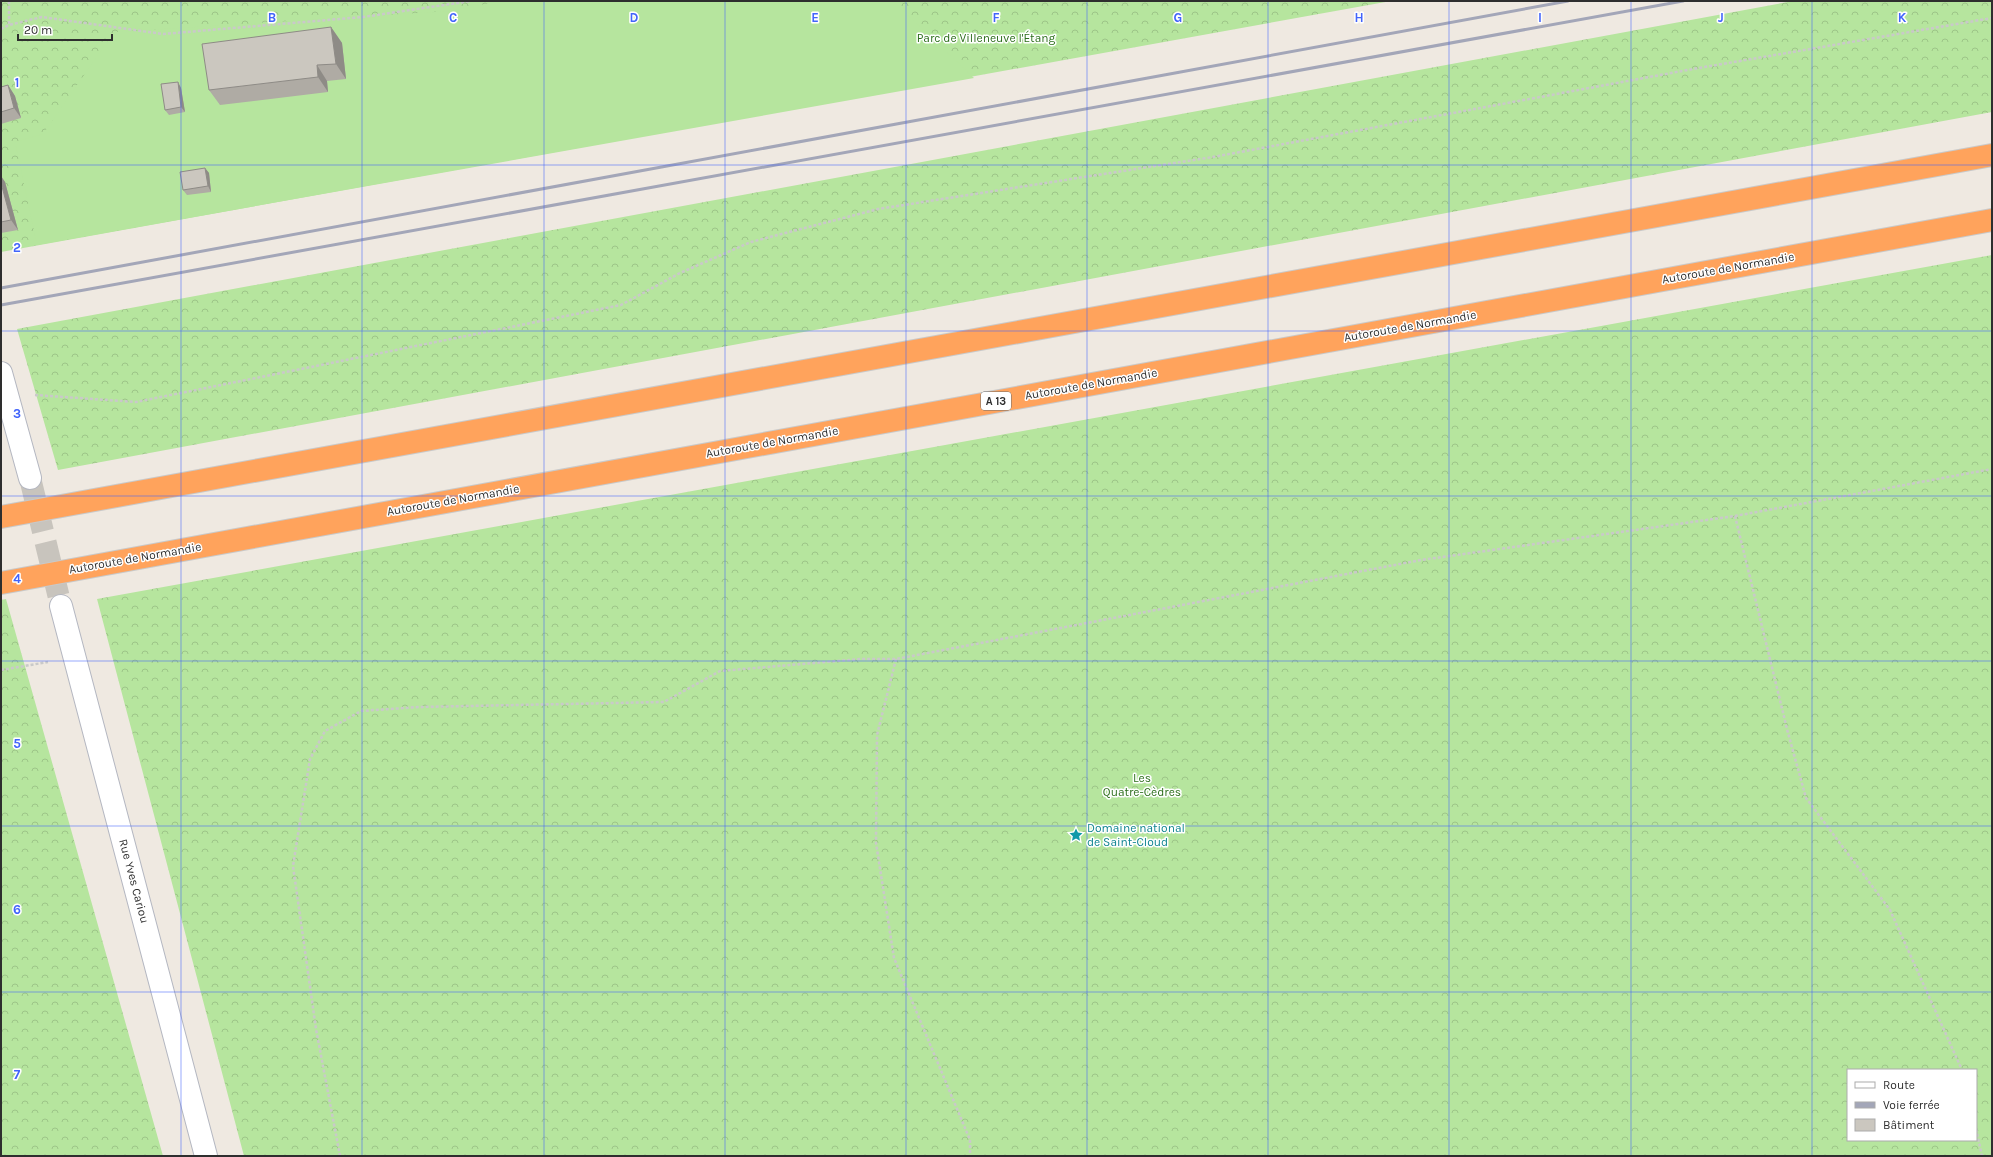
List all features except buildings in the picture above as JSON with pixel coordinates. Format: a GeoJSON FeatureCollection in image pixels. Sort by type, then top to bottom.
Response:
{"type":"FeatureCollection","features":[{"type":"Feature","properties":{"kind":"highway"},"geometry":{"type":"LineString","coordinates":[[1,517],[1992,155]]}},
{"type":"Feature","properties":{"kind":"highway","name":"Autoroute de Normandie"},"geometry":{"type":"LineString","coordinates":[[1,583],[1992,220]]}},
{"type":"Feature","properties":{"kind":"main road"},"geometry":{"type":"LineString","coordinates":[[1,373],[30,478]]}},
{"type":"Feature","properties":{"kind":"main road","name":"Rue Yves Cariou"},"geometry":{"type":"LineString","coordinates":[[61,606],[206,1156]]}},
{"type":"Feature","properties":{"kind":"path"},"geometry":{"type":"LineString","coordinates":[[9,1],[9,25]]}},
{"type":"Feature","properties":{"kind":"path"},"geometry":{"type":"LineString","coordinates":[[1,29],[9,25],[42,17],[163,34],[363,17],[471,1]]}},
{"type":"Feature","properties":{"kind":"path"},"geometry":{"type":"LineString","coordinates":[[7,397],[36,394],[136,402],[621,305],[680,273],[751,242],[878,209],[1213,157],[1693,69],[1992,18]]}},
{"type":"Feature","properties":{"kind":"path"},"geometry":{"type":"LineString","coordinates":[[340,1156],[316,1029],[293,866],[310,759],[325,731],[361,711],[419,707],[664,702],[720,671],[861,659],[896,659],[1421,560],[1735,516],[1992,469]]}},
{"type":"Feature","properties":{"kind":"path"},"geometry":{"type":"LineString","coordinates":[[1735,516],[1788,733],[1806,798],[1890,910],[1962,1069]]}},
{"type":"Feature","properties":{"kind":"path"},"geometry":{"type":"LineString","coordinates":[[1,670],[74,656]]}},
{"type":"Feature","properties":{"kind":"path"},"geometry":{"type":"LineString","coordinates":[[896,659],[877,735],[876,843],[894,958],[970,1140],[970,1156]]}},
{"type":"Feature","properties":{"kind":"path"},"geometry":{"type":"LineString","coordinates":[[1977,1134],[1982,1156]]}},
{"type":"Feature","properties":{"kind":"green space","name":"Parc de Villeneuve l'Étang"},"geometry":{"type":"Polygon","coordinates":[[[1,1],[1391,1],[1,252],[1,1]]]}},
{"type":"Feature","properties":{"kind":"green space"},"geometry":{"type":"Polygon","coordinates":[[[500,1],[893,1],[974,78],[37,245],[15,142],[43,134],[114,32],[450,11],[500,1]]]}},
{"type":"Feature","properties":{"kind":"green space"},"geometry":{"type":"Polygon","coordinates":[[[1793,1],[1992,1],[1992,112],[58,470],[17,329],[1793,1]]]}},
{"type":"Feature","properties":{"kind":"green space","name":"Domaine national de Saint-Cloud"},"geometry":{"type":"Polygon","coordinates":[[[1992,255],[1992,1156],[244,1156],[97,599],[1992,255]]]}},
{"type":"Feature","properties":{"kind":"green space"},"geometry":{"type":"Polygon","coordinates":[[[6,599],[163,1156],[1,1156],[1,600],[6,599]]]}},
{"type":"Feature","properties":{"kind":"tunnel"},"geometry":{"type":"LineString","coordinates":[[30,478],[61,606]]}},
{"type":"Feature","properties":{"kind":"railway"},"geometry":{"type":"LineString","coordinates":[[1,288],[1568,1]]}},
{"type":"Feature","properties":{"kind":"railway"},"geometry":{"type":"LineString","coordinates":[[1,305],[1683,1]]}},
{"type":"Feature","properties":{"kind":"place","name":"Domaine national de Saint-Cloud"},"geometry":{"type":"Point","coordinates":[1076,835]}},
{"type":"Feature","properties":{"kind":"park label","name":"Les Quatre-Cèdres"},"geometry":{"type":"Point","coordinates":[1142,785]}}]}
